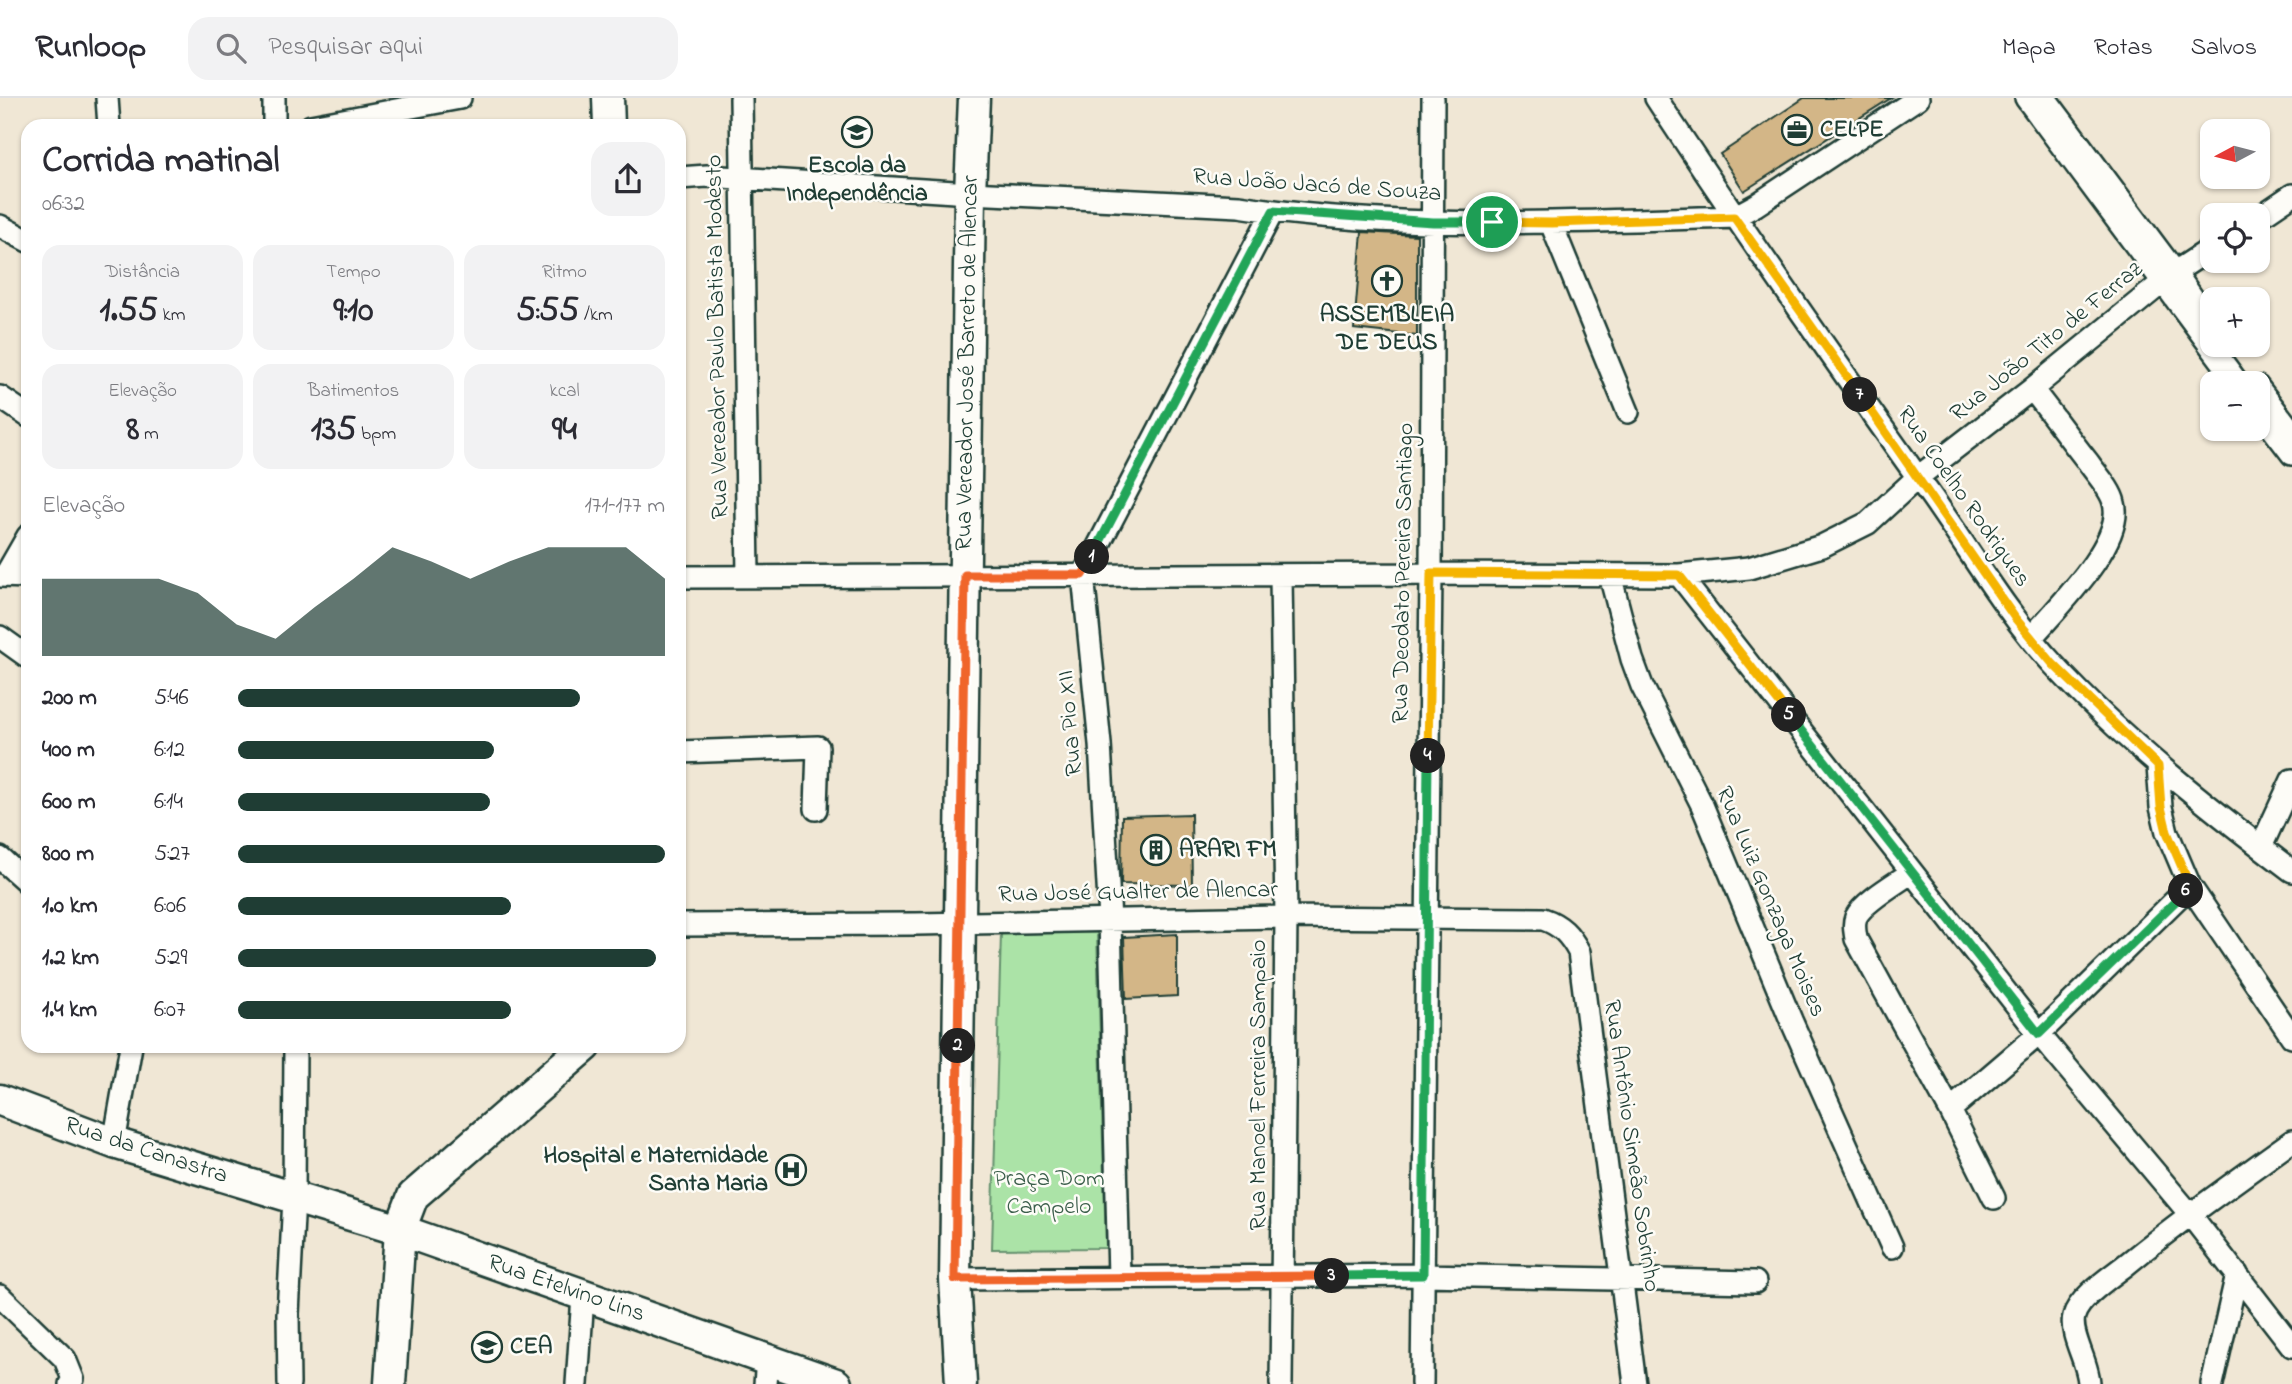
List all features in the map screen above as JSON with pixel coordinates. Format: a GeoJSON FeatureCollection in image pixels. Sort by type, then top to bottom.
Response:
{"type":"FeatureCollection","features":[{"type":"Feature","properties":{"kind":"main road"},"geometry":{"type":"LineString","coordinates":[[608,98],[609,119]]}},
{"type":"Feature","properties":{"kind":"main road","name":"Rua Vereador José Barreto de Alencar"},"geometry":{"type":"LineString","coordinates":[[961,1384],[955,1279],[970,193],[974,98]]}},
{"type":"Feature","properties":{"kind":"main road"},"geometry":{"type":"LineString","coordinates":[[390,1384],[400,1230],[413,1196],[578,1053]]}},
{"type":"Feature","properties":{"kind":"main road","name":"Rua da Canastra"},"geometry":{"type":"LineString","coordinates":[[0,1101],[114,1143],[294,1198]]}},
{"type":"Feature","properties":{"kind":"main road","name":"Rua Etelvino Lins"},"geometry":{"type":"LineString","coordinates":[[294,1198],[400,1230],[583,1296],[766,1371],[836,1384]]}},
{"type":"Feature","properties":{"kind":"street"},"geometry":{"type":"LineString","coordinates":[[107,98],[109,119]]}},
{"type":"Feature","properties":{"kind":"street"},"geometry":{"type":"LineString","coordinates":[[274,98],[274,119]]}},
{"type":"Feature","properties":{"kind":"street"},"geometry":{"type":"LineString","coordinates":[[349,119],[460,98]]}},
{"type":"Feature","properties":{"kind":"street","name":"Rua Vereador Paulo Batista Modesto"},"geometry":{"type":"LineString","coordinates":[[741,98],[748,576]]}},
{"type":"Feature","properties":{"kind":"street","name":"Rua Deodato Pereira Santiago"},"geometry":{"type":"LineString","coordinates":[[1422,1384],[1433,98]]}},
{"type":"Feature","properties":{"kind":"street","name":"Rua Coelho Rodrigues"},"geometry":{"type":"LineString","coordinates":[[1656,98],[1734,217],[2031,638],[2053,664],[2158,766],[2292,871]]}},
{"type":"Feature","properties":{"kind":"street","name":"Rua João Jacó de Souza"},"geometry":{"type":"LineString","coordinates":[[686,178],[707,176],[970,193],[1239,206],[1273,211],[1433,222],[1552,223],[1734,217],[1918,98]]}},
{"type":"Feature","properties":{"kind":"street"},"geometry":{"type":"LineString","coordinates":[[2026,98],[2169,278],[2200,313]]}},
{"type":"Feature","properties":{"kind":"street"},"geometry":{"type":"LineString","coordinates":[[2045,98],[2230,371]]}},
{"type":"Feature","properties":{"kind":"street"},"geometry":{"type":"LineString","coordinates":[[2270,210],[2292,195]]}},
{"type":"Feature","properties":{"kind":"street"},"geometry":{"type":"LineString","coordinates":[[1083,575],[1273,211]]}},
{"type":"Feature","properties":{"kind":"street"},"geometry":{"type":"LineString","coordinates":[[1552,223],[1628,412]]}},
{"type":"Feature","properties":{"kind":"street"},"geometry":{"type":"LineString","coordinates":[[0,226],[21,237]]}},
{"type":"Feature","properties":{"kind":"street","name":"Rua João Tito de Ferraz"},"geometry":{"type":"LineString","coordinates":[[686,577],[1281,576],[1431,573],[1679,575],[1749,568],[1822,546],[1868,523],[1918,477],[2200,256]]}},
{"type":"Feature","properties":{"kind":"street"},"geometry":{"type":"LineString","coordinates":[[2031,638],[2103,552],[2115,516],[2114,502],[2099,478],[2032,388]]}},
{"type":"Feature","properties":{"kind":"street"},"geometry":{"type":"LineString","coordinates":[[0,397],[21,411]]}},
{"type":"Feature","properties":{"kind":"street"},"geometry":{"type":"LineString","coordinates":[[2270,403],[2292,432]]}},
{"type":"Feature","properties":{"kind":"street"},"geometry":{"type":"LineString","coordinates":[[2270,424],[2292,454]]}},
{"type":"Feature","properties":{"kind":"street"},"geometry":{"type":"LineString","coordinates":[[21,547],[3,576],[21,577]]}},
{"type":"Feature","properties":{"kind":"street","name":"Rua Pio XII"},"geometry":{"type":"LineString","coordinates":[[1083,575],[1100,744],[1110,920],[1119,1277]]}},
{"type":"Feature","properties":{"kind":"street","name":"Rua Luiz Gonzaga Moises"},"geometry":{"type":"LineString","coordinates":[[1610,575],[1632,659],[1642,686],[1702,804],[1791,1020],[1892,1247]]}},
{"type":"Feature","properties":{"kind":"street"},"geometry":{"type":"LineString","coordinates":[[1679,575],[2039,1034],[2189,1213],[2292,1346]]}},
{"type":"Feature","properties":{"kind":"street","name":"Rua Manoel Ferreira Sampaio"},"geometry":{"type":"LineString","coordinates":[[1281,576],[1286,917],[1281,1384]]}},
{"type":"Feature","properties":{"kind":"street"},"geometry":{"type":"LineString","coordinates":[[0,637],[21,652]]}},
{"type":"Feature","properties":{"kind":"street"},"geometry":{"type":"LineString","coordinates":[[686,752],[818,747],[816,809]]}},
{"type":"Feature","properties":{"kind":"street"},"geometry":{"type":"LineString","coordinates":[[2158,766],[2161,807],[2167,832],[2190,886],[2292,1037]]}},
{"type":"Feature","properties":{"kind":"street"},"geometry":{"type":"LineString","coordinates":[[2261,848],[2292,780]]}},
{"type":"Feature","properties":{"kind":"street"},"geometry":{"type":"LineString","coordinates":[[0,858],[21,877]]}},
{"type":"Feature","properties":{"kind":"street"},"geometry":{"type":"LineString","coordinates":[[1912,872],[1857,915],[1853,926],[1856,939],[1950,1110],[1994,1198]]}},
{"type":"Feature","properties":{"kind":"street"},"geometry":{"type":"LineString","coordinates":[[1950,1110],[2039,1034],[2190,886]]}},
{"type":"Feature","properties":{"kind":"street","name":"Rua José Gualter de Alencar"},"geometry":{"type":"LineString","coordinates":[[686,925],[1286,917],[1543,919],[1556,923]]}},
{"type":"Feature","properties":{"kind":"street","name":"Rua Antônio Simeão Sobrinho"},"geometry":{"type":"LineString","coordinates":[[1556,923],[1571,936],[1578,952],[1635,1384]]}},
{"type":"Feature","properties":{"kind":"street"},"geometry":{"type":"LineString","coordinates":[[114,1143],[130,1053]]}},
{"type":"Feature","properties":{"kind":"street"},"geometry":{"type":"LineString","coordinates":[[289,1384],[288,1314],[294,1198],[295,1053]]}},
{"type":"Feature","properties":{"kind":"street"},"geometry":{"type":"LineString","coordinates":[[2090,1384],[2088,1368],[2073,1327],[2078,1308],[2093,1291],[2189,1213],[2292,1141]]}},
{"type":"Feature","properties":{"kind":"street"},"geometry":{"type":"LineString","coordinates":[[2211,1384],[2237,1274]]}},
{"type":"Feature","properties":{"kind":"street"},"geometry":{"type":"LineString","coordinates":[[955,1279],[1423,1275],[1755,1282]]}},
{"type":"Feature","properties":{"kind":"street"},"geometry":{"type":"LineString","coordinates":[[0,1296],[46,1339],[70,1368],[74,1379],[70,1384]]}},
{"type":"Feature","properties":{"kind":"street"},"geometry":{"type":"LineString","coordinates":[[578,1384],[583,1296]]}},
{"type":"Feature","properties":{"kind":"green space","name":"Praça Dom Campelo"},"geometry":{"type":"Polygon","coordinates":[[[1097,932],[1106,1248],[992,1249],[1001,933],[1097,932]]]}},
{"type":"Feature","properties":{"kind":"building","name":"CELPE"},"geometry":{"type":"Polygon","coordinates":[[[1804,98],[1891,98],[1744,191],[1720,154],[1804,98]]]}},
{"type":"Feature","properties":{"kind":"building","name":"ASSEMBLEIA DE DEUS"},"geometry":{"type":"Polygon","coordinates":[[[1362,232],[1417,235],[1417,336],[1354,329],[1362,232]]]}},
{"type":"Feature","properties":{"kind":"building","name":"ARARI FM"},"geometry":{"type":"Polygon","coordinates":[[[1191,814],[1192,885],[1121,884],[1122,816],[1191,814]]]}},
{"type":"Feature","properties":{"kind":"building"},"geometry":{"type":"Polygon","coordinates":[[[1177,934],[1177,996],[1126,999],[1124,937],[1177,934]]]}},
{"type":"Feature","properties":{"kind":"place","name":"CELPE"},"geometry":{"type":"Point","coordinates":[1797,130]}},
{"type":"Feature","properties":{"kind":"place","name":"Escola da Independência"},"geometry":{"type":"Point","coordinates":[857,132]}},
{"type":"Feature","properties":{"kind":"place","name":"ASSEMBLEIA DE DEUS"},"geometry":{"type":"Point","coordinates":[1387,281]}},
{"type":"Feature","properties":{"kind":"place","name":"ARARI FM"},"geometry":{"type":"Point","coordinates":[1156,850]}},
{"type":"Feature","properties":{"kind":"place","name":"Hospital e Maternidade Santa Maria"},"geometry":{"type":"Point","coordinates":[791,1170]}},
{"type":"Feature","properties":{"kind":"place","name":"CEA"},"geometry":{"type":"Point","coordinates":[487,1347]}},
{"type":"Feature","properties":{"kind":"route"},"geometry":{"type":"LineString","coordinates":[[1273,211],[1433,222],[1492,222],[1552,223],[1734,217],[2015,618],[2053,664],[2158,766],[2161,807],[2167,832],[2190,886],[2039,1034],[1679,575],[1431,573],[1423,1275],[955,1279],[965,575],[1083,575],[1273,211]]}}]}
